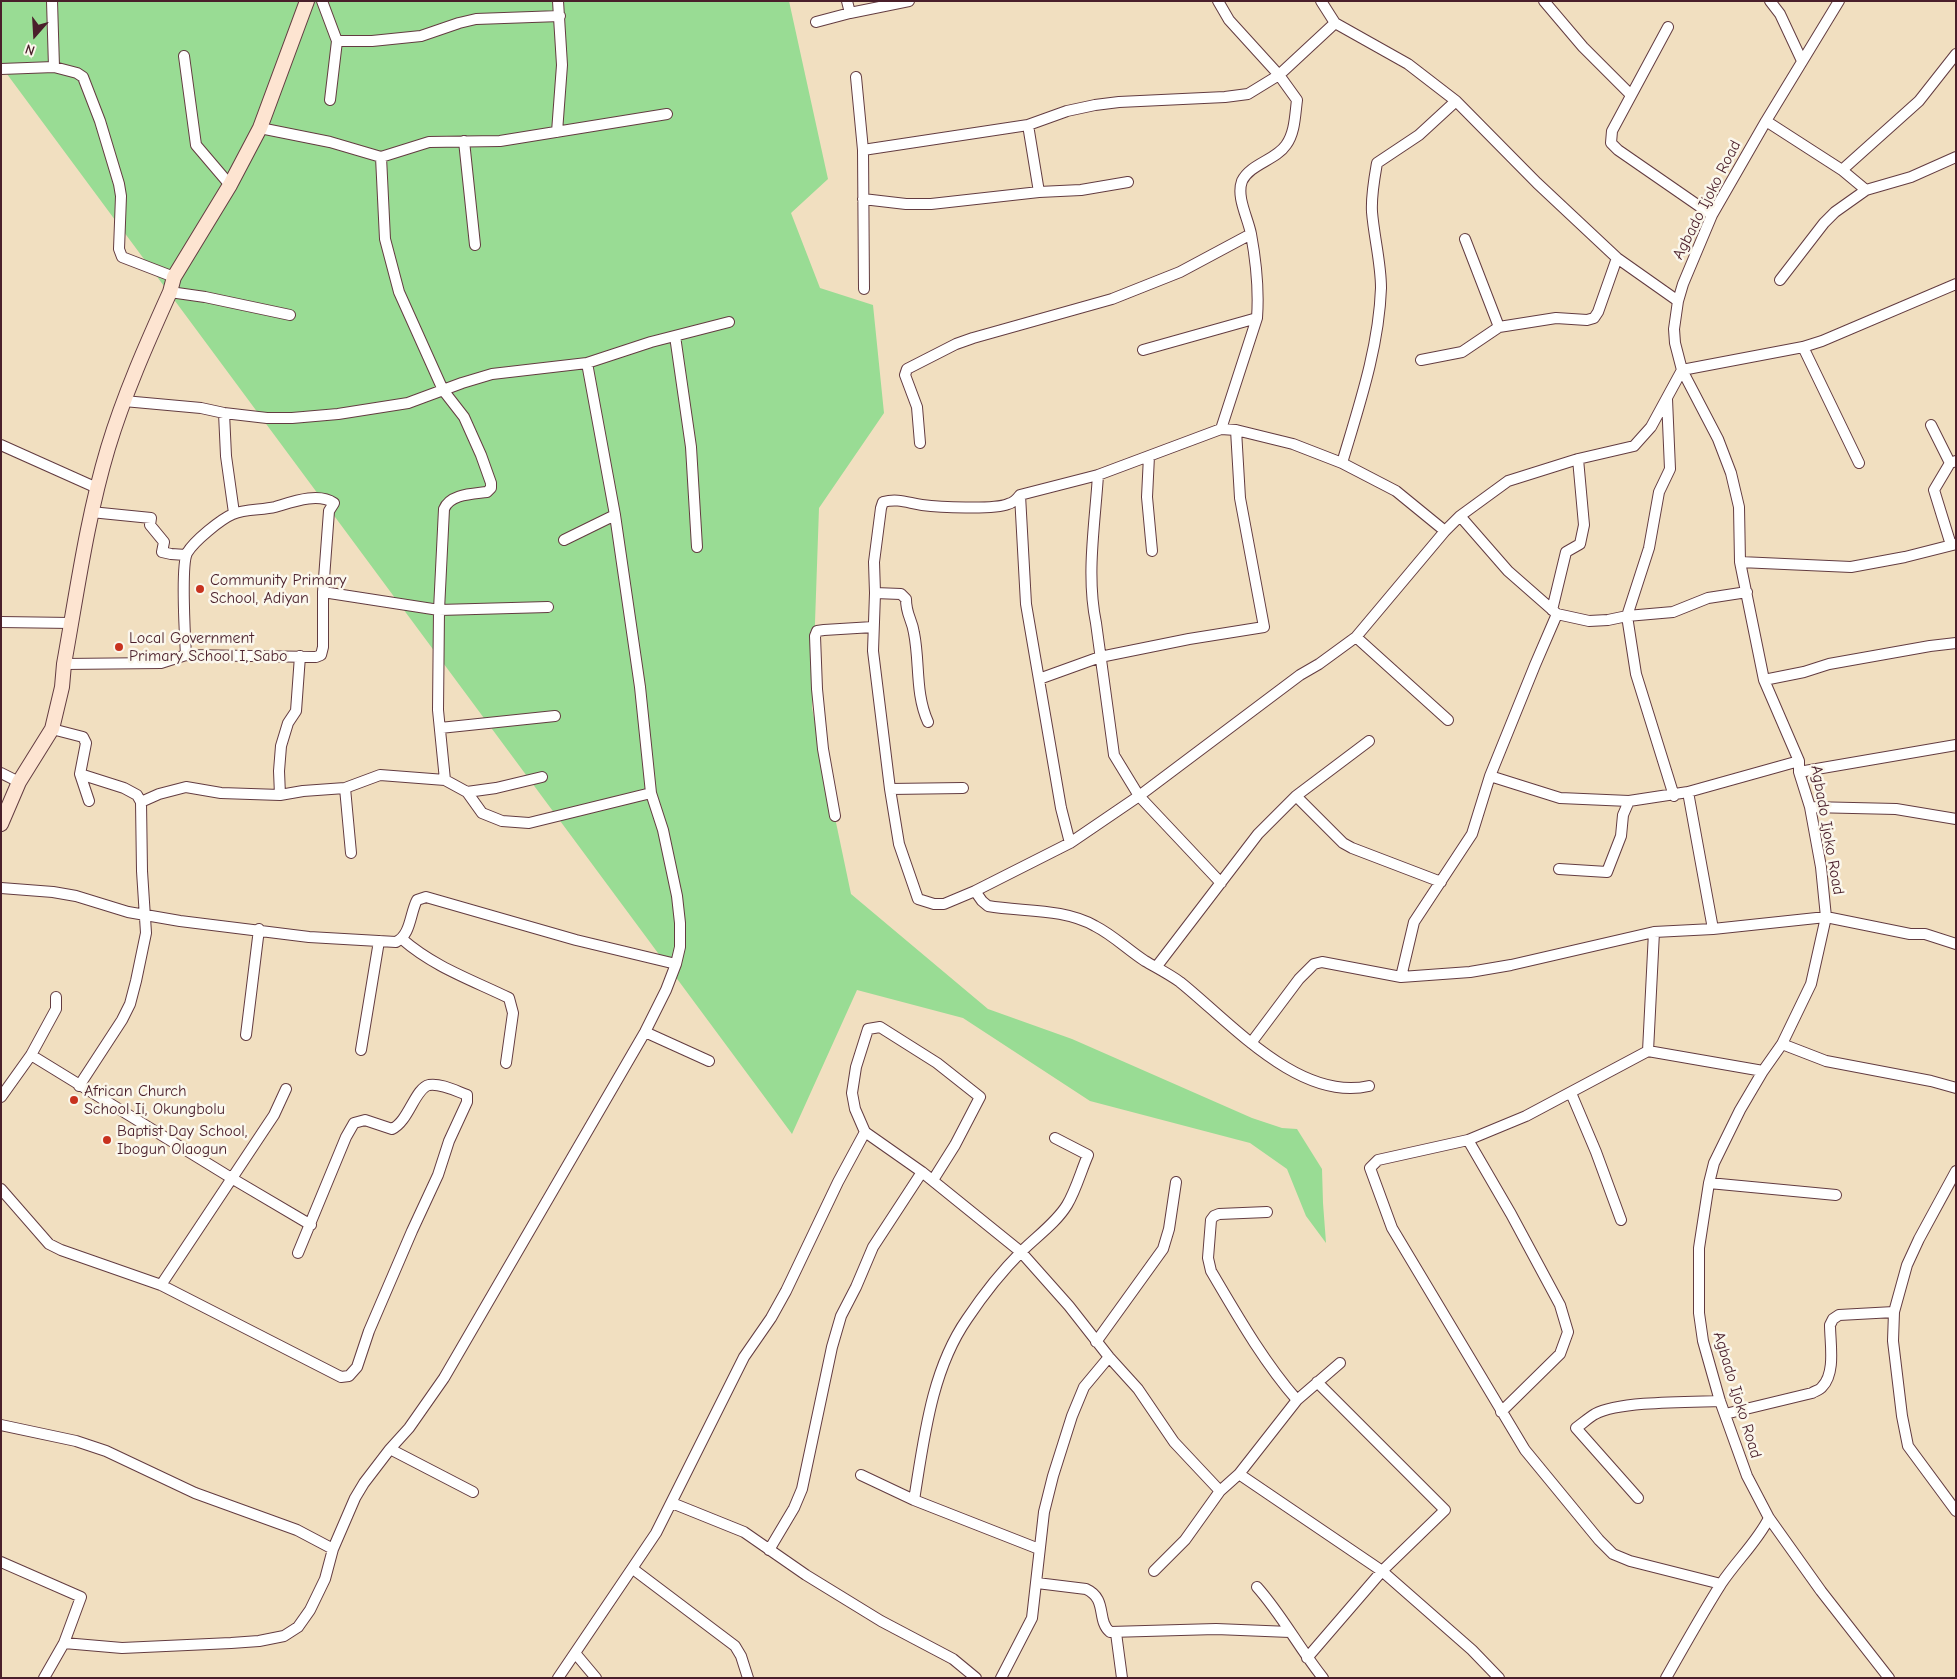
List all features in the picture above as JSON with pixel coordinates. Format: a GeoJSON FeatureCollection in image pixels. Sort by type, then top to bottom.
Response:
{"type":"FeatureCollection","features":[{"type":"Feature","properties":{"kind":"main road"},"geometry":{"type":"LineString","coordinates":[[1,824],[19,782],[52,729],[62,687],[64,664],[91,512],[108,448],[124,401],[170,292],[174,278],[230,185],[260,128],[307,1]]}},
{"type":"Feature","properties":{"kind":"street"},"geometry":{"type":"LineString","coordinates":[[52,1],[54,67]]}},
{"type":"Feature","properties":{"kind":"street"},"geometry":{"type":"LineString","coordinates":[[322,1],[337,41],[330,100]]}},
{"type":"Feature","properties":{"kind":"street"},"geometry":{"type":"LineString","coordinates":[[557,132],[562,65],[558,1]]}},
{"type":"Feature","properties":{"kind":"street"},"geometry":{"type":"LineString","coordinates":[[847,1],[850,13]]}},
{"type":"Feature","properties":{"kind":"street"},"geometry":{"type":"LineString","coordinates":[[816,22],[908,1]]}},
{"type":"Feature","properties":{"kind":"street"},"geometry":{"type":"LineString","coordinates":[[1218,1],[1229,20],[1279,75],[1298,100],[1293,131],[1286,146],[1250,172],[1243,181],[1240,192],[1251,234],[1259,299],[1257,318],[1221,429]]}},
{"type":"Feature","properties":{"kind":"street"},"geometry":{"type":"LineString","coordinates":[[1321,1],[1335,23],[1408,64],[1456,101],[1537,183],[1617,258],[1678,301]]}},
{"type":"Feature","properties":{"kind":"street"},"geometry":{"type":"LineString","coordinates":[[1544,1],[1583,47],[1631,95]]}},
{"type":"Feature","properties":{"kind":"street"},"geometry":{"type":"LineString","coordinates":[[1770,1],[1780,14],[1802,61]]}},
{"type":"Feature","properties":{"kind":"street","name":"Agbado Ijoko Road"},"geometry":{"type":"LineString","coordinates":[[1840,1],[1766,121],[1712,215],[1687,271],[1678,301],[1674,329],[1675,343],[1682,370],[1718,439],[1731,473],[1739,507],[1740,562],[1764,680],[1799,761],[1799,772],[1810,807],[1821,867],[1826,916],[1811,984],[1782,1044],[1763,1071],[1726,1135],[1714,1163],[1708,1183],[1699,1248],[1699,1313],[1703,1341],[1720,1401],[1747,1476],[1769,1518],[1821,1591],[1889,1678]]}},
{"type":"Feature","properties":{"kind":"street"},"geometry":{"type":"LineString","coordinates":[[337,41],[381,40],[421,36],[476,19],[560,16]]}},
{"type":"Feature","properties":{"kind":"street"},"geometry":{"type":"LineString","coordinates":[[863,150],[1028,125],[1067,111],[1095,105],[1225,98],[1248,94],[1279,75],[1335,23]]}},
{"type":"Feature","properties":{"kind":"street"},"geometry":{"type":"LineString","coordinates":[[1668,27],[1612,131],[1611,143],[1618,150],[1712,215]]}},
{"type":"Feature","properties":{"kind":"street"},"geometry":{"type":"LineString","coordinates":[[1842,170],[1919,101],[1956,54]]}},
{"type":"Feature","properties":{"kind":"street"},"geometry":{"type":"LineString","coordinates":[[184,56],[196,145],[230,185]]}},
{"type":"Feature","properties":{"kind":"street"},"geometry":{"type":"LineString","coordinates":[[1,69],[54,67],[78,73],[83,77],[100,121],[121,196],[119,249],[122,257],[174,278]]}},
{"type":"Feature","properties":{"kind":"street"},"geometry":{"type":"LineString","coordinates":[[856,77],[863,150],[864,289]]}},
{"type":"Feature","properties":{"kind":"street"},"geometry":{"type":"LineString","coordinates":[[1342,462],[1361,398],[1376,332],[1381,287],[1372,213],[1372,191],[1377,163],[1419,135],[1456,101]]}},
{"type":"Feature","properties":{"kind":"street"},"geometry":{"type":"LineString","coordinates":[[260,128],[330,142],[381,157],[430,142],[500,141],[667,114]]}},
{"type":"Feature","properties":{"kind":"street"},"geometry":{"type":"LineString","coordinates":[[1766,121],[1842,170],[1866,190]]}},
{"type":"Feature","properties":{"kind":"street"},"geometry":{"type":"LineString","coordinates":[[1028,125],[1039,192]]}},
{"type":"Feature","properties":{"kind":"street"},"geometry":{"type":"LineString","coordinates":[[464,141],[475,245]]}},
{"type":"Feature","properties":{"kind":"street"},"geometry":{"type":"LineString","coordinates":[[381,157],[385,239],[402,299],[443,390],[464,417],[491,483],[491,488],[487,492],[452,498],[444,508],[439,610],[438,710],[445,780]]}},
{"type":"Feature","properties":{"kind":"street"},"geometry":{"type":"LineString","coordinates":[[1780,280],[1824,223],[1866,190],[1911,177],[1956,157]]}},
{"type":"Feature","properties":{"kind":"street"},"geometry":{"type":"LineString","coordinates":[[863,199],[906,204],[931,204],[1039,192],[1081,190],[1128,182]]}},
{"type":"Feature","properties":{"kind":"street"},"geometry":{"type":"LineString","coordinates":[[920,443],[918,414],[905,375],[907,369],[956,344],[973,338],[1112,299],[1180,272],[1251,234]]}},
{"type":"Feature","properties":{"kind":"street"},"geometry":{"type":"LineString","coordinates":[[1465,239],[1499,327]]}},
{"type":"Feature","properties":{"kind":"street"},"geometry":{"type":"LineString","coordinates":[[1421,360],[1462,352],[1499,327],[1556,318],[1587,320],[1594,318],[1598,312],[1617,258]]}},
{"type":"Feature","properties":{"kind":"street"},"geometry":{"type":"LineString","coordinates":[[1445,532],[1396,492],[1342,462],[1293,444],[1236,430],[1221,429],[1098,475],[1020,495],[1016,500],[1001,506],[940,507],[920,505],[897,499],[884,502],[881,508],[874,562],[873,651],[890,789],[899,844],[918,899],[934,904],[944,904],[975,891],[1070,843],[1138,796],[1300,675],[1319,664],[1356,636],[1460,516],[1508,481],[1578,459],[1634,446],[1651,427],[1682,370],[1803,347],[1822,341],[1956,284]]}},
{"type":"Feature","properties":{"kind":"street"},"geometry":{"type":"LineString","coordinates":[[170,292],[205,297],[290,315]]}},
{"type":"Feature","properties":{"kind":"street"},"geometry":{"type":"LineString","coordinates":[[1143,350],[1257,318]]}},
{"type":"Feature","properties":{"kind":"street"},"geometry":{"type":"LineString","coordinates":[[124,401],[201,408],[267,418],[338,414],[408,403],[492,374],[588,363],[675,336],[729,322]]}},
{"type":"Feature","properties":{"kind":"street"},"geometry":{"type":"LineString","coordinates":[[675,336],[691,447],[698,547]]}},
{"type":"Feature","properties":{"kind":"street"},"geometry":{"type":"LineString","coordinates":[[1803,347],[1859,463]]}},
{"type":"Feature","properties":{"kind":"street"},"geometry":{"type":"LineString","coordinates":[[64,1643],[122,1648],[230,1643],[259,1641],[284,1636],[298,1627],[310,1610],[325,1580],[333,1548],[355,1498],[390,1448],[409,1428],[444,1378],[645,1032],[666,990],[680,947],[680,923],[663,830],[651,793],[640,687],[615,515],[588,363]]}},
{"type":"Feature","properties":{"kind":"street"},"geometry":{"type":"LineString","coordinates":[[1667,398],[1670,469],[1659,492],[1649,548],[1627,616],[1636,674],[1674,796]]}},
{"type":"Feature","properties":{"kind":"street"},"geometry":{"type":"LineString","coordinates":[[224,413],[226,456],[234,513]]}},
{"type":"Feature","properties":{"kind":"street"},"geometry":{"type":"LineString","coordinates":[[1740,562],[1851,567],[1905,558],[1953,544],[1934,490],[1953,462],[1931,425]]}},
{"type":"Feature","properties":{"kind":"street"},"geometry":{"type":"LineString","coordinates":[[1039,679],[1100,657],[1189,639],[1264,627],[1240,498],[1236,430]]}},
{"type":"Feature","properties":{"kind":"street"},"geometry":{"type":"LineString","coordinates":[[1,445],[98,488]]}},
{"type":"Feature","properties":{"kind":"street"},"geometry":{"type":"LineString","coordinates":[[1150,456],[1147,497],[1152,551]]}},
{"type":"Feature","properties":{"kind":"street"},"geometry":{"type":"LineString","coordinates":[[1401,977],[1414,922],[1472,834],[1490,776],[1555,612],[1566,552],[1580,544],[1584,525],[1578,459]]}},
{"type":"Feature","properties":{"kind":"street"},"geometry":{"type":"LineString","coordinates":[[1098,475],[1092,604],[1114,755],[1138,796],[1221,883]]}},
{"type":"Feature","properties":{"kind":"street"},"geometry":{"type":"LineString","coordinates":[[1020,495],[1024,593],[1061,808],[1070,843]]}},
{"type":"Feature","properties":{"kind":"street"},"geometry":{"type":"LineString","coordinates":[[64,664],[161,663],[186,655],[300,656],[316,658],[321,655],[323,648],[323,592],[328,511],[334,502],[321,498],[300,500],[267,509],[234,513],[197,540],[186,554],[184,603],[186,655]]}},
{"type":"Feature","properties":{"kind":"street"},"geometry":{"type":"LineString","coordinates":[[91,512],[151,518],[150,525],[164,542],[162,552],[186,554]]}},
{"type":"Feature","properties":{"kind":"street"},"geometry":{"type":"LineString","coordinates":[[564,540],[615,515]]}},
{"type":"Feature","properties":{"kind":"street"},"geometry":{"type":"LineString","coordinates":[[1460,516],[1508,571],[1555,612],[1589,621],[1673,612],[1708,598],[1747,592]]}},
{"type":"Feature","properties":{"kind":"street"},"geometry":{"type":"LineString","coordinates":[[323,592],[439,610],[548,607]]}},
{"type":"Feature","properties":{"kind":"street"},"geometry":{"type":"LineString","coordinates":[[875,593],[901,594],[906,599],[906,612],[914,631],[921,707],[928,722]]}},
{"type":"Feature","properties":{"kind":"street"},"geometry":{"type":"LineString","coordinates":[[1,622],[71,623]]}},
{"type":"Feature","properties":{"kind":"street"},"geometry":{"type":"LineString","coordinates":[[835,816],[823,749],[817,690],[815,636],[817,631],[873,627]]}},
{"type":"Feature","properties":{"kind":"street"},"geometry":{"type":"LineString","coordinates":[[1356,636],[1448,720]]}},
{"type":"Feature","properties":{"kind":"street"},"geometry":{"type":"LineString","coordinates":[[1764,680],[1804,672],[1829,664],[1956,643]]}},
{"type":"Feature","properties":{"kind":"street"},"geometry":{"type":"LineString","coordinates":[[280,795],[280,746],[288,722],[296,711],[300,656]]}},
{"type":"Feature","properties":{"kind":"street"},"geometry":{"type":"LineString","coordinates":[[440,728],[555,716]]}},
{"type":"Feature","properties":{"kind":"street"},"geometry":{"type":"LineString","coordinates":[[52,729],[83,737],[86,743],[80,774],[89,801]]}},
{"type":"Feature","properties":{"kind":"street"},"geometry":{"type":"LineString","coordinates":[[1157,966],[1258,834],[1296,796],[1369,741]]}},
{"type":"Feature","properties":{"kind":"street"},"geometry":{"type":"LineString","coordinates":[[1799,772],[1956,744]]}},
{"type":"Feature","properties":{"kind":"street"},"geometry":{"type":"LineString","coordinates":[[1490,776],[1560,798],[1629,801],[1674,796],[1799,761]]}},
{"type":"Feature","properties":{"kind":"street"},"geometry":{"type":"LineString","coordinates":[[1,773],[19,782]]}},
{"type":"Feature","properties":{"kind":"street"},"geometry":{"type":"LineString","coordinates":[[79,1086],[122,1020],[130,1004],[146,933],[142,870],[141,802],[138,795],[124,788],[80,774]]}},
{"type":"Feature","properties":{"kind":"street"},"geometry":{"type":"LineString","coordinates":[[141,802],[159,794],[186,787],[221,793],[280,795],[303,791],[345,788],[380,775],[445,780],[467,792],[482,813],[502,821],[528,822],[651,793]]}},
{"type":"Feature","properties":{"kind":"street"},"geometry":{"type":"LineString","coordinates":[[467,792],[496,788],[542,777]]}},
{"type":"Feature","properties":{"kind":"street"},"geometry":{"type":"LineString","coordinates":[[345,788],[350,853]]}},
{"type":"Feature","properties":{"kind":"street"},"geometry":{"type":"LineString","coordinates":[[890,789],[963,788]]}},
{"type":"Feature","properties":{"kind":"street"},"geometry":{"type":"LineString","coordinates":[[1688,792],[1713,930]]}},
{"type":"Feature","properties":{"kind":"street"},"geometry":{"type":"LineString","coordinates":[[1296,796],[1343,843],[1441,882]]}},
{"type":"Feature","properties":{"kind":"street"},"geometry":{"type":"LineString","coordinates":[[1559,869],[1607,872],[1621,836],[1623,814],[1629,801]]}},
{"type":"Feature","properties":{"kind":"street"},"geometry":{"type":"LineString","coordinates":[[1810,807],[1896,808],[1956,820]]}},
{"type":"Feature","properties":{"kind":"street"},"geometry":{"type":"LineString","coordinates":[[1,888],[53,892],[76,896],[128,912],[144,913],[180,921],[309,936],[396,942],[402,939],[406,932],[412,909],[418,900],[426,897],[584,942],[676,964]]}},
{"type":"Feature","properties":{"kind":"street"},"geometry":{"type":"LineString","coordinates":[[975,891],[988,906],[1060,914],[1084,920],[1096,926],[1146,962],[1157,966],[1179,981],[1251,1043],[1295,1073],[1332,1087],[1346,1089],[1369,1086]]}},
{"type":"Feature","properties":{"kind":"street"},"geometry":{"type":"LineString","coordinates":[[1251,1043],[1298,979],[1314,964],[1322,962],[1401,977],[1488,970],[1654,932],[1713,930],[1826,916],[1910,934],[1925,934],[1956,944]]}},
{"type":"Feature","properties":{"kind":"street"},"geometry":{"type":"LineString","coordinates":[[246,1035],[259,929]]}},
{"type":"Feature","properties":{"kind":"street"},"geometry":{"type":"LineString","coordinates":[[1648,1051],[1654,932]]}},
{"type":"Feature","properties":{"kind":"street"},"geometry":{"type":"LineString","coordinates":[[402,939],[418,953],[440,966],[509,998],[513,1014],[506,1063]]}},
{"type":"Feature","properties":{"kind":"street"},"geometry":{"type":"LineString","coordinates":[[361,1050],[379,941]]}},
{"type":"Feature","properties":{"kind":"street"},"geometry":{"type":"LineString","coordinates":[[1,1097],[32,1055],[56,1009],[56,997]]}},
{"type":"Feature","properties":{"kind":"street"},"geometry":{"type":"LineString","coordinates":[[933,1180],[956,1145],[980,1097],[937,1063],[880,1028],[868,1029],[864,1036],[852,1093],[855,1109],[865,1132],[933,1180],[1021,1252],[1138,1389],[1174,1442],[1220,1491]]}},
{"type":"Feature","properties":{"kind":"street"},"geometry":{"type":"LineString","coordinates":[[645,1032],[709,1061]]}},
{"type":"Feature","properties":{"kind":"street"},"geometry":{"type":"LineString","coordinates":[[1782,1044],[1826,1061],[1931,1081],[1956,1088]]}},
{"type":"Feature","properties":{"kind":"street"},"geometry":{"type":"LineString","coordinates":[[1721,1584],[1630,1561],[1613,1554],[1599,1540],[1525,1450],[1501,1412],[1392,1228],[1370,1168],[1378,1160],[1468,1140],[1526,1116],[1648,1051],[1763,1071]]}},
{"type":"Feature","properties":{"kind":"street"},"geometry":{"type":"LineString","coordinates":[[32,1055],[79,1086],[144,1123],[232,1179],[311,1225]]}},
{"type":"Feature","properties":{"kind":"street"},"geometry":{"type":"LineString","coordinates":[[1,1190],[50,1244],[61,1250],[161,1285],[341,1377],[350,1376],[357,1367],[376,1316],[438,1175],[449,1141],[467,1102],[467,1095],[439,1085],[428,1085],[422,1090],[399,1126],[392,1129],[365,1120],[354,1123],[346,1137],[298,1253]]}},
{"type":"Feature","properties":{"kind":"street"},"geometry":{"type":"LineString","coordinates":[[161,1285],[274,1115],[286,1089]]}},
{"type":"Feature","properties":{"kind":"street"},"geometry":{"type":"LineString","coordinates":[[1570,1093],[1596,1152],[1621,1220]]}},
{"type":"Feature","properties":{"kind":"street"},"geometry":{"type":"LineString","coordinates":[[558,1678],[649,1545],[672,1503],[727,1388],[786,1291],[838,1182],[865,1132]]}},
{"type":"Feature","properties":{"kind":"street"},"geometry":{"type":"LineString","coordinates":[[914,1500],[929,1413],[954,1341],[966,1319],[1021,1252],[1054,1221],[1068,1204],[1088,1155],[1055,1138]]}},
{"type":"Feature","properties":{"kind":"street"},"geometry":{"type":"LineString","coordinates":[[1468,1140],[1511,1214],[1560,1305],[1568,1332],[1560,1354],[1501,1412]]}},
{"type":"Feature","properties":{"kind":"street"},"geometry":{"type":"LineString","coordinates":[[1956,1171],[1907,1265],[1894,1312],[1893,1341],[1902,1416],[1908,1446],[1956,1511]]}},
{"type":"Feature","properties":{"kind":"street"},"geometry":{"type":"LineString","coordinates":[[769,1550],[794,1508],[802,1489],[832,1347],[842,1316],[873,1248],[922,1172]]}},
{"type":"Feature","properties":{"kind":"street"},"geometry":{"type":"LineString","coordinates":[[1096,1342],[1163,1249],[1169,1229],[1176,1182]]}},
{"type":"Feature","properties":{"kind":"street"},"geometry":{"type":"LineString","coordinates":[[1708,1183],[1836,1195]]}},
{"type":"Feature","properties":{"kind":"street"},"geometry":{"type":"LineString","coordinates":[[1267,1212],[1219,1214],[1214,1216],[1211,1220],[1208,1258],[1211,1271],[1264,1356],[1281,1382],[1297,1400]]}},
{"type":"Feature","properties":{"kind":"street"},"geometry":{"type":"LineString","coordinates":[[1725,1414],[1812,1393],[1821,1389],[1827,1381],[1830,1366],[1830,1325],[1833,1319],[1839,1315],[1894,1312]]}},
{"type":"Feature","properties":{"kind":"street"},"geometry":{"type":"LineString","coordinates":[[1001,1678],[1032,1618],[1044,1512],[1072,1416],[1084,1387],[1109,1357]]}},
{"type":"Feature","properties":{"kind":"street"},"geometry":{"type":"LineString","coordinates":[[1154,1571],[1185,1540],[1220,1491],[1239,1474],[1297,1400],[1340,1362]]}},
{"type":"Feature","properties":{"kind":"street"},"geometry":{"type":"LineString","coordinates":[[1307,1658],[1382,1571],[1445,1510],[1317,1382]]}},
{"type":"Feature","properties":{"kind":"street"},"geometry":{"type":"LineString","coordinates":[[1638,1498],[1576,1428],[1596,1413],[1614,1408],[1633,1405],[1720,1401]]}},
{"type":"Feature","properties":{"kind":"street"},"geometry":{"type":"LineString","coordinates":[[1,1425],[76,1441],[106,1451],[194,1493],[297,1530],[333,1548]]}},
{"type":"Feature","properties":{"kind":"street"},"geometry":{"type":"LineString","coordinates":[[390,1448],[474,1492]]}},
{"type":"Feature","properties":{"kind":"street"},"geometry":{"type":"LineString","coordinates":[[1239,1474],[1382,1571],[1472,1650],[1499,1678]]}},
{"type":"Feature","properties":{"kind":"street"},"geometry":{"type":"LineString","coordinates":[[861,1475],[914,1500],[1039,1548]]}},
{"type":"Feature","properties":{"kind":"street"},"geometry":{"type":"LineString","coordinates":[[672,1503],[744,1532],[881,1621],[953,1659],[976,1678]]}},
{"type":"Feature","properties":{"kind":"street"},"geometry":{"type":"LineString","coordinates":[[1666,1678],[1721,1584],[1740,1558],[1761,1535],[1769,1518]]}},
{"type":"Feature","properties":{"kind":"street"},"geometry":{"type":"LineString","coordinates":[[1,1562],[80,1597],[64,1643],[44,1678]]}},
{"type":"Feature","properties":{"kind":"street"},"geometry":{"type":"LineString","coordinates":[[632,1569],[735,1646],[741,1656],[748,1678]]}},
{"type":"Feature","properties":{"kind":"street"},"geometry":{"type":"LineString","coordinates":[[1037,1583],[1086,1589],[1093,1592],[1098,1598],[1105,1628],[1110,1632],[1216,1629],[1290,1632]]}},
{"type":"Feature","properties":{"kind":"street"},"geometry":{"type":"LineString","coordinates":[[1257,1587],[1276,1609],[1307,1658],[1323,1678]]}},
{"type":"Feature","properties":{"kind":"street"},"geometry":{"type":"LineString","coordinates":[[1116,1633],[1122,1678]]}},
{"type":"Feature","properties":{"kind":"street"},"geometry":{"type":"LineString","coordinates":[[575,1652],[596,1678]]}},
{"type":"Feature","properties":{"kind":"green space"},"geometry":{"type":"Polygon","coordinates":[[[1,1],[789,1],[828,179],[791,213],[820,288],[873,305],[884,413],[819,508],[812,708],[851,894],[988,1009],[1072,1039],[1252,1118],[1282,1128],[1297,1129],[1322,1169],[1326,1243],[1306,1216],[1287,1169],[1250,1143],[1090,1101],[963,1018],[857,990],[792,1134],[1,66],[1,1]]]}},
{"type":"Feature","properties":{"kind":"place","name":"Community Primary School, Adiyan"},"geometry":{"type":"Point","coordinates":[200,589]}},
{"type":"Feature","properties":{"kind":"place","name":"Local Government Primary School I, Sabo"},"geometry":{"type":"Point","coordinates":[119,647]}},
{"type":"Feature","properties":{"kind":"place","name":"African Church School Ii, Okungbolu"},"geometry":{"type":"Point","coordinates":[74,1100]}},
{"type":"Feature","properties":{"kind":"place","name":"Baptist Day School, Ibogun Olaogun"},"geometry":{"type":"Point","coordinates":[107,1140]}}]}
